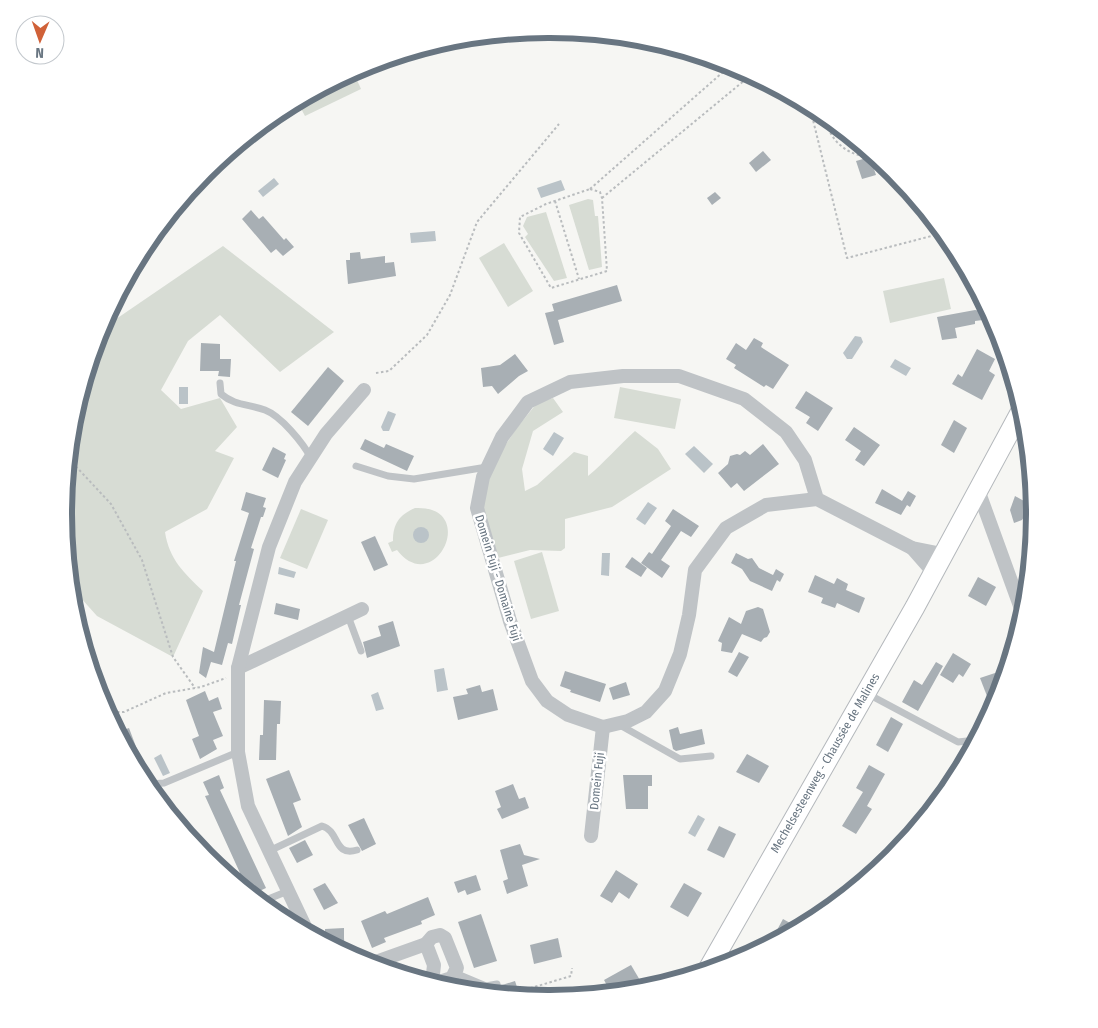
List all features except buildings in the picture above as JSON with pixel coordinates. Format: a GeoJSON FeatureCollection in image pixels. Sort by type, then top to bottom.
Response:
{"type":"FeatureCollection","features":[{"type":"Feature","properties":{"kind":"main road","name":"Mechelsesteenweg - Chaussée de Malines"},"geometry":{"type":"LineString","coordinates":[[713,961],[1016,420]]}},
{"type":"Feature","properties":{"kind":"street","name":"Domein Fuji - Domaine Fuji"},"geometry":{"type":"LineString","coordinates":[[622,376],[678,376],[744,399],[786,432],[805,460],[817,499],[766,505],[726,528],[695,570],[689,615],[680,654],[665,691],[646,712],[628,721],[603,726],[568,715],[547,701],[532,681],[510,621],[477,508],[483,476],[487,467],[502,437],[528,402],[570,382],[622,376]]}},
{"type":"Feature","properties":{"kind":"street"},"geometry":{"type":"LineString","coordinates":[[304,922],[290,890],[248,806],[238,752],[238,671],[269,548],[295,482],[326,434],[364,390]]}},
{"type":"Feature","properties":{"kind":"street"},"geometry":{"type":"LineString","coordinates":[[978,490],[1017,598]]}},
{"type":"Feature","properties":{"kind":"street"},"geometry":{"type":"LineString","coordinates":[[817,499],[912,548],[942,554]]}},
{"type":"Feature","properties":{"kind":"street"},"geometry":{"type":"LineString","coordinates":[[912,548],[932,572]]}},
{"type":"Feature","properties":{"kind":"street"},"geometry":{"type":"LineString","coordinates":[[238,671],[362,609]]}},
{"type":"Feature","properties":{"kind":"street","name":"Domein Fuji"},"geometry":{"type":"LineString","coordinates":[[591,836],[603,726]]}},
{"type":"Feature","properties":{"kind":"street"},"geometry":{"type":"LineString","coordinates":[[382,960],[426,944],[436,935],[445,938],[457,968],[452,978],[448,979]]}},
{"type":"Feature","properties":{"kind":"street"},"geometry":{"type":"LineString","coordinates":[[426,944],[434,965],[433,976]]}},
{"type":"Feature","properties":{"kind":"lane"},"geometry":{"type":"LineString","coordinates":[[220,383],[221,394],[228,400],[271,413],[290,430],[311,458]]}},
{"type":"Feature","properties":{"kind":"lane"},"geometry":{"type":"LineString","coordinates":[[356,466],[388,476],[414,479],[487,467]]}},
{"type":"Feature","properties":{"kind":"lane"},"geometry":{"type":"LineString","coordinates":[[348,616],[361,651]]}},
{"type":"Feature","properties":{"kind":"lane"},"geometry":{"type":"LineString","coordinates":[[865,692],[958,742],[968,741]]}},
{"type":"Feature","properties":{"kind":"lane"},"geometry":{"type":"LineString","coordinates":[[617,724],[680,759],[711,756]]}},
{"type":"Feature","properties":{"kind":"lane"},"geometry":{"type":"LineString","coordinates":[[157,784],[238,752]]}},
{"type":"Feature","properties":{"kind":"lane"},"geometry":{"type":"LineString","coordinates":[[269,851],[322,826],[329,829],[342,850],[347,852],[358,850]]}},
{"type":"Feature","properties":{"kind":"lane"},"geometry":{"type":"LineString","coordinates":[[269,899],[290,890]]}},
{"type":"Feature","properties":{"kind":"lane"},"geometry":{"type":"LineString","coordinates":[[456,973],[485,986]]}},
{"type":"Feature","properties":{"kind":"lane"},"geometry":{"type":"LineString","coordinates":[[486,986],[497,984]]}},
{"type":"Feature","properties":{"kind":"path"},"geometry":{"type":"LineString","coordinates":[[590,189],[600,192],[602,198],[607,270],[551,288],[519,233],[520,217],[555,201],[590,189],[724,71]]}},
{"type":"Feature","properties":{"kind":"path"},"geometry":{"type":"LineString","coordinates":[[602,198],[745,80]]}},
{"type":"Feature","properties":{"kind":"path"},"geometry":{"type":"LineString","coordinates":[[808,114],[813,120],[847,258],[935,235]]}},
{"type":"Feature","properties":{"kind":"path"},"geometry":{"type":"LineString","coordinates":[[376,373],[389,371],[427,335],[450,295],[477,222],[559,124]]}},
{"type":"Feature","properties":{"kind":"path"},"geometry":{"type":"LineString","coordinates":[[830,129],[842,148],[859,155]]}},
{"type":"Feature","properties":{"kind":"path"},"geometry":{"type":"LineString","coordinates":[[555,201],[579,279]]}},
{"type":"Feature","properties":{"kind":"path"},"geometry":{"type":"LineString","coordinates":[[76,466],[111,504],[142,560],[173,657],[196,688]]}},
{"type":"Feature","properties":{"kind":"path"},"geometry":{"type":"LineString","coordinates":[[116,712],[124,712],[166,693],[196,688],[238,671]]}},
{"type":"Feature","properties":{"kind":"path"},"geometry":{"type":"LineString","coordinates":[[532,989],[532,988],[571,976],[572,968]]}},
{"type":"Feature","properties":{"kind":"shaded area"},"geometry":{"type":"Polygon","coordinates":[[[356,79],[361,89],[305,116],[301,108],[356,79]]]}},
{"type":"Feature","properties":{"kind":"shaded area"},"geometry":{"type":"Polygon","coordinates":[[[274,178],[279,184],[263,197],[258,191],[274,178]]]}},
{"type":"Feature","properties":{"kind":"shaded area"},"geometry":{"type":"Polygon","coordinates":[[[561,180],[565,190],[541,198],[537,188],[561,180]]]}},
{"type":"Feature","properties":{"kind":"shaded area"},"geometry":{"type":"Polygon","coordinates":[[[588,199],[593,200],[595,216],[598,216],[602,267],[589,270],[569,205],[588,199]]]}},
{"type":"Feature","properties":{"kind":"shaded area"},"geometry":{"type":"Polygon","coordinates":[[[546,212],[567,278],[554,281],[525,237],[528,234],[523,226],[527,217],[546,212]]]}},
{"type":"Feature","properties":{"kind":"shaded area"},"geometry":{"type":"Polygon","coordinates":[[[435,231],[436,241],[411,243],[410,233],[435,231]]]}},
{"type":"Feature","properties":{"kind":"shaded area"},"geometry":{"type":"Polygon","coordinates":[[[504,243],[533,291],[508,307],[479,258],[504,243]]]}},
{"type":"Feature","properties":{"kind":"shaded area"},"geometry":{"type":"Polygon","coordinates":[[[223,246],[334,332],[280,372],[220,315],[188,341],[161,390],[181,409],[220,398],[237,427],[215,451],[234,458],[207,509],[165,532],[170,550],[178,565],[203,591],[173,657],[97,616],[80,598],[72,514],[77,452],[89,391],[98,361],[114,320],[223,246]]]}},
{"type":"Feature","properties":{"kind":"shaded area"},"geometry":{"type":"Polygon","coordinates":[[[944,278],[951,309],[890,323],[883,291],[944,278]]]}},
{"type":"Feature","properties":{"kind":"shaded area"},"geometry":{"type":"Polygon","coordinates":[[[855,336],[861,337],[863,342],[852,359],[847,359],[843,353],[855,336]]]}},
{"type":"Feature","properties":{"kind":"shaded area"},"geometry":{"type":"Polygon","coordinates":[[[895,359],[911,368],[906,376],[890,367],[895,359]]]}},
{"type":"Feature","properties":{"kind":"shaded area"},"geometry":{"type":"Polygon","coordinates":[[[179,387],[188,387],[188,404],[179,404],[179,387]]]}},
{"type":"Feature","properties":{"kind":"shaded area"},"geometry":{"type":"Polygon","coordinates":[[[620,387],[681,399],[675,429],[614,418],[620,387]]]}},
{"type":"Feature","properties":{"kind":"shaded area"},"geometry":{"type":"Polygon","coordinates":[[[553,398],[563,412],[533,431],[522,469],[525,491],[537,485],[574,452],[588,456],[588,476],[635,431],[658,449],[671,469],[612,507],[565,519],[565,548],[561,551],[530,550],[498,558],[481,507],[487,473],[516,429],[537,403],[553,398]]]}},
{"type":"Feature","properties":{"kind":"shaded area"},"geometry":{"type":"Polygon","coordinates":[[[388,411],[396,414],[389,431],[383,431],[381,427],[388,411]]]}},
{"type":"Feature","properties":{"kind":"shaded area"},"geometry":{"type":"Polygon","coordinates":[[[554,432],[564,438],[553,456],[543,449],[554,432]]]}},
{"type":"Feature","properties":{"kind":"shaded area"},"geometry":{"type":"Polygon","coordinates":[[[694,446],[713,464],[704,473],[685,454],[694,446]]]}},
{"type":"Feature","properties":{"kind":"shaded area"},"geometry":{"type":"Polygon","coordinates":[[[648,502],[657,508],[645,525],[636,519],[648,502]]]}},
{"type":"Feature","properties":{"kind":"shaded area"},"geometry":{"type":"Polygon","coordinates":[[[415,508],[434,511],[445,520],[448,533],[445,546],[437,557],[425,564],[411,562],[397,550],[392,552],[388,543],[393,541],[394,530],[401,517],[415,508]]]}},
{"type":"Feature","properties":{"kind":"shaded area"},"geometry":{"type":"Polygon","coordinates":[[[301,509],[328,520],[307,569],[280,558],[301,509]]]}},
{"type":"Feature","properties":{"kind":"shaded area"},"geometry":{"type":"Polygon","coordinates":[[[418,527],[424,527],[429,532],[427,541],[418,543],[413,538],[413,532],[418,527]]]}},
{"type":"Feature","properties":{"kind":"shaded area"},"geometry":{"type":"Polygon","coordinates":[[[542,552],[559,611],[531,619],[514,561],[542,552]]]}},
{"type":"Feature","properties":{"kind":"shaded area"},"geometry":{"type":"Polygon","coordinates":[[[602,553],[610,553],[609,576],[601,575],[602,553]]]}},
{"type":"Feature","properties":{"kind":"shaded area"},"geometry":{"type":"Polygon","coordinates":[[[279,567],[296,572],[294,578],[278,574],[279,567]]]}},
{"type":"Feature","properties":{"kind":"shaded area"},"geometry":{"type":"Polygon","coordinates":[[[444,668],[448,690],[437,692],[434,670],[444,668]]]}},
{"type":"Feature","properties":{"kind":"shaded area"},"geometry":{"type":"Polygon","coordinates":[[[378,692],[384,709],[376,711],[371,695],[378,692]]]}},
{"type":"Feature","properties":{"kind":"shaded area"},"geometry":{"type":"Polygon","coordinates":[[[161,754],[170,773],[163,776],[154,758],[161,754]]]}},
{"type":"Feature","properties":{"kind":"shaded area"},"geometry":{"type":"Polygon","coordinates":[[[698,815],[705,819],[695,837],[688,833],[698,815]]]}}]}
